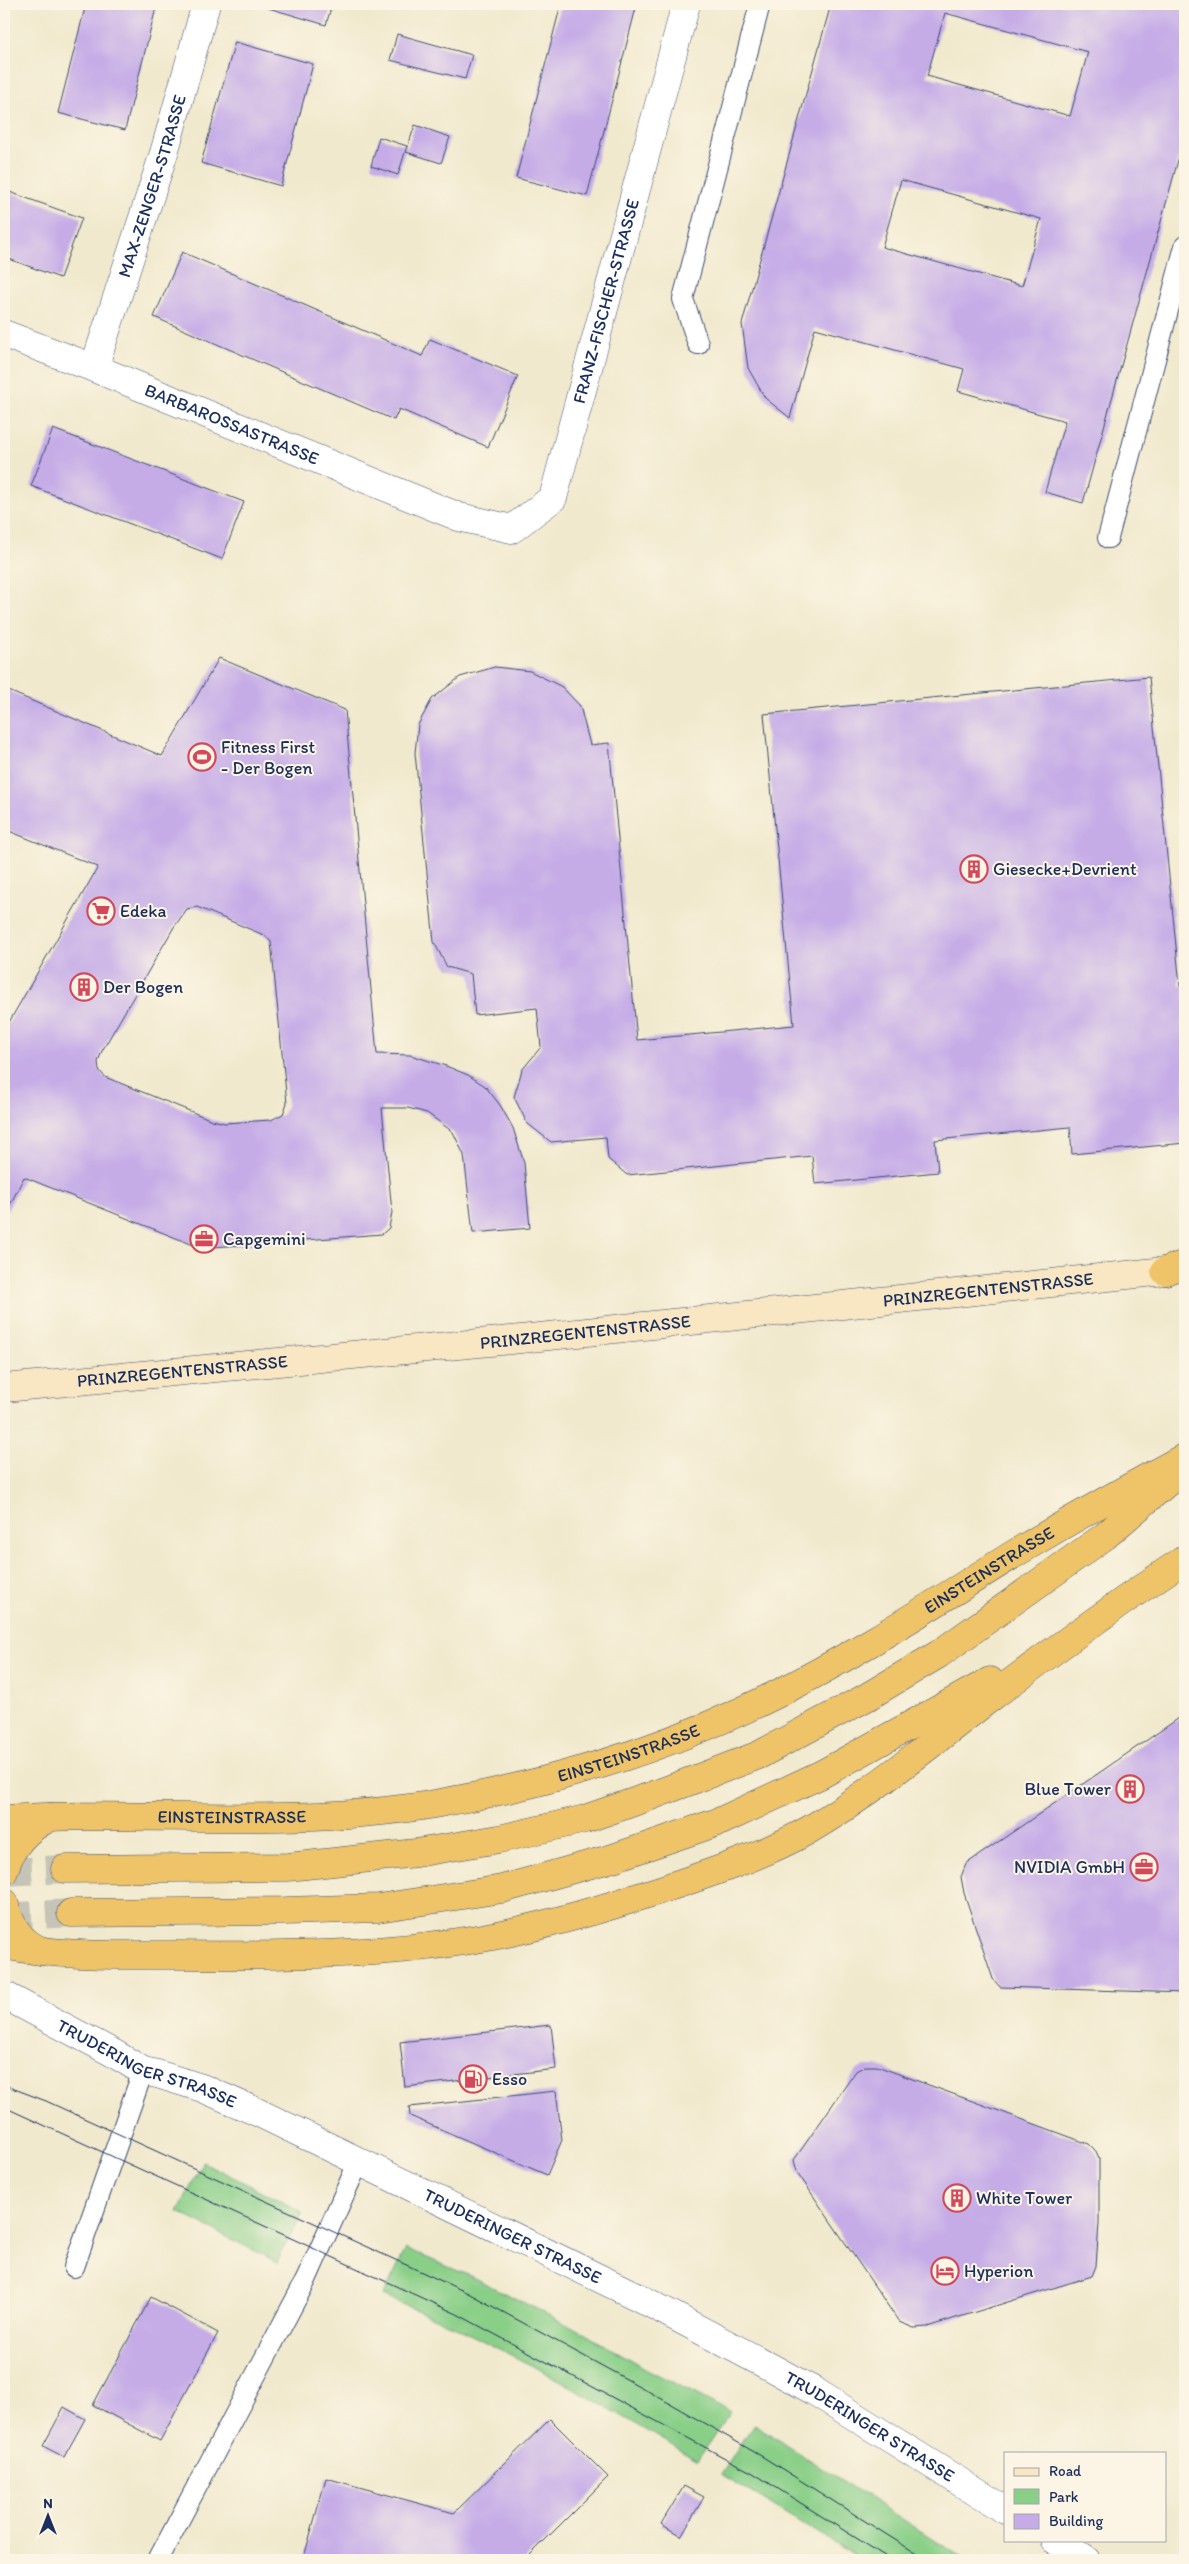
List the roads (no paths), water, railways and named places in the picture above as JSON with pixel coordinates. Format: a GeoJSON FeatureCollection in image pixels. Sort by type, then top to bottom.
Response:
{"type":"FeatureCollection","features":[{"type":"Feature","properties":{"kind":"highway","name":"EINSTEINSTRASSE"},"geometry":{"type":"LineString","coordinates":[[4,1819],[52,1816],[252,1817],[377,1811],[427,1805],[502,1790],[638,1751],[709,1725],[772,1696],[839,1661],[1072,1520],[1185,1457]]}},
{"type":"Feature","properties":{"kind":"highway"},"geometry":{"type":"LineString","coordinates":[[65,1869],[288,1867],[416,1853],[499,1839],[585,1819],[651,1796],[759,1755],[867,1697],[939,1654],[1105,1536],[1185,1466]]}},
{"type":"Feature","properties":{"kind":"highway"},"geometry":{"type":"LineString","coordinates":[[4,1945],[46,1952],[222,1956],[372,1951],[480,1938],[615,1905],[748,1858],[804,1833],[885,1779],[1070,1637],[1185,1559]]}},
{"type":"Feature","properties":{"kind":"highway"},"geometry":{"type":"LineString","coordinates":[[71,1913],[286,1911],[378,1908],[502,1889],[674,1839],[770,1799],[822,1774],[1070,1637]]}},
{"type":"Feature","properties":{"kind":"highway"},"geometry":{"type":"LineString","coordinates":[[4,1871],[15,1844],[34,1827],[52,1816]]}},
{"type":"Feature","properties":{"kind":"highway"},"geometry":{"type":"LineString","coordinates":[[4,1902],[8,1918],[19,1936],[36,1949],[46,1952]]}},
{"type":"Feature","properties":{"kind":"main road","name":"PRINZREGENTENSTRASSE"},"geometry":{"type":"LineString","coordinates":[[4,1388],[520,1339],[1178,1270]]}},
{"type":"Feature","properties":{"kind":"street","name":"MAX-ZENGER-STRASSE"},"geometry":{"type":"LineString","coordinates":[[94,368],[164,153],[206,4]]}},
{"type":"Feature","properties":{"kind":"street","name":"FRANZ-FISCHER-STRASSE"},"geometry":{"type":"LineString","coordinates":[[459,516],[512,529],[552,498],[686,4]]}},
{"type":"Feature","properties":{"kind":"street","name":"BARBAROSSASTRASSE"},"geometry":{"type":"LineString","coordinates":[[4,334],[94,368],[459,516]]}},
{"type":"Feature","properties":{"kind":"street","name":"TRUDERINGER STRASSE"},"geometry":{"type":"LineString","coordinates":[[4,1995],[143,2071],[202,2088],[258,2112],[638,2298],[814,2391],[1004,2509]]}},
{"type":"Feature","properties":{"kind":"street"},"geometry":{"type":"LineString","coordinates":[[1057,2542],[1086,2560]]}},
{"type":"Feature","properties":{"kind":"lane"},"geometry":{"type":"LineString","coordinates":[[698,344],[682,299],[760,4]]}},
{"type":"Feature","properties":{"kind":"lane"},"geometry":{"type":"LineString","coordinates":[[1108,538],[1185,246]]}},
{"type":"Feature","properties":{"kind":"lane"},"geometry":{"type":"LineString","coordinates":[[74,2267],[143,2071]]}},
{"type":"Feature","properties":{"kind":"lane"},"geometry":{"type":"LineString","coordinates":[[158,2560],[306,2280],[359,2161]]}},
{"type":"Feature","properties":{"kind":"tunnel"},"geometry":{"type":"LineString","coordinates":[[4,1872],[65,1869]]}},
{"type":"Feature","properties":{"kind":"tunnel"},"geometry":{"type":"LineString","coordinates":[[4,1917],[71,1913]]}},
{"type":"Feature","properties":{"kind":"tram line"},"geometry":{"type":"LineString","coordinates":[[4,2085],[46,2101],[468,2293],[641,2387],[763,2457],[927,2560]]}},
{"type":"Feature","properties":{"kind":"tram line"},"geometry":{"type":"LineString","coordinates":[[4,2107],[457,2314],[753,2473],[891,2560]]}},
{"type":"Feature","properties":{"kind":"place","name":"Fitness First - Der Bogen"},"geometry":{"type":"Point","coordinates":[202,757]}},
{"type":"Feature","properties":{"kind":"place","name":"Giesecke+Devrient"},"geometry":{"type":"Point","coordinates":[974,869]}},
{"type":"Feature","properties":{"kind":"place","name":"Edeka"},"geometry":{"type":"Point","coordinates":[101,911]}},
{"type":"Feature","properties":{"kind":"place","name":"Der Bogen"},"geometry":{"type":"Point","coordinates":[84,987]}},
{"type":"Feature","properties":{"kind":"place","name":"Capgemini"},"geometry":{"type":"Point","coordinates":[204,1239]}},
{"type":"Feature","properties":{"kind":"place","name":"Blue Tower"},"geometry":{"type":"Point","coordinates":[1130,1789]}},
{"type":"Feature","properties":{"kind":"place","name":"NVIDIA GmbH"},"geometry":{"type":"Point","coordinates":[1144,1867]}},
{"type":"Feature","properties":{"kind":"place","name":"Esso"},"geometry":{"type":"Point","coordinates":[473,2079]}},
{"type":"Feature","properties":{"kind":"place","name":"White Tower"},"geometry":{"type":"Point","coordinates":[957,2198]}},
{"type":"Feature","properties":{"kind":"place","name":"Hyperion"},"geometry":{"type":"Point","coordinates":[945,2271]}}]}
